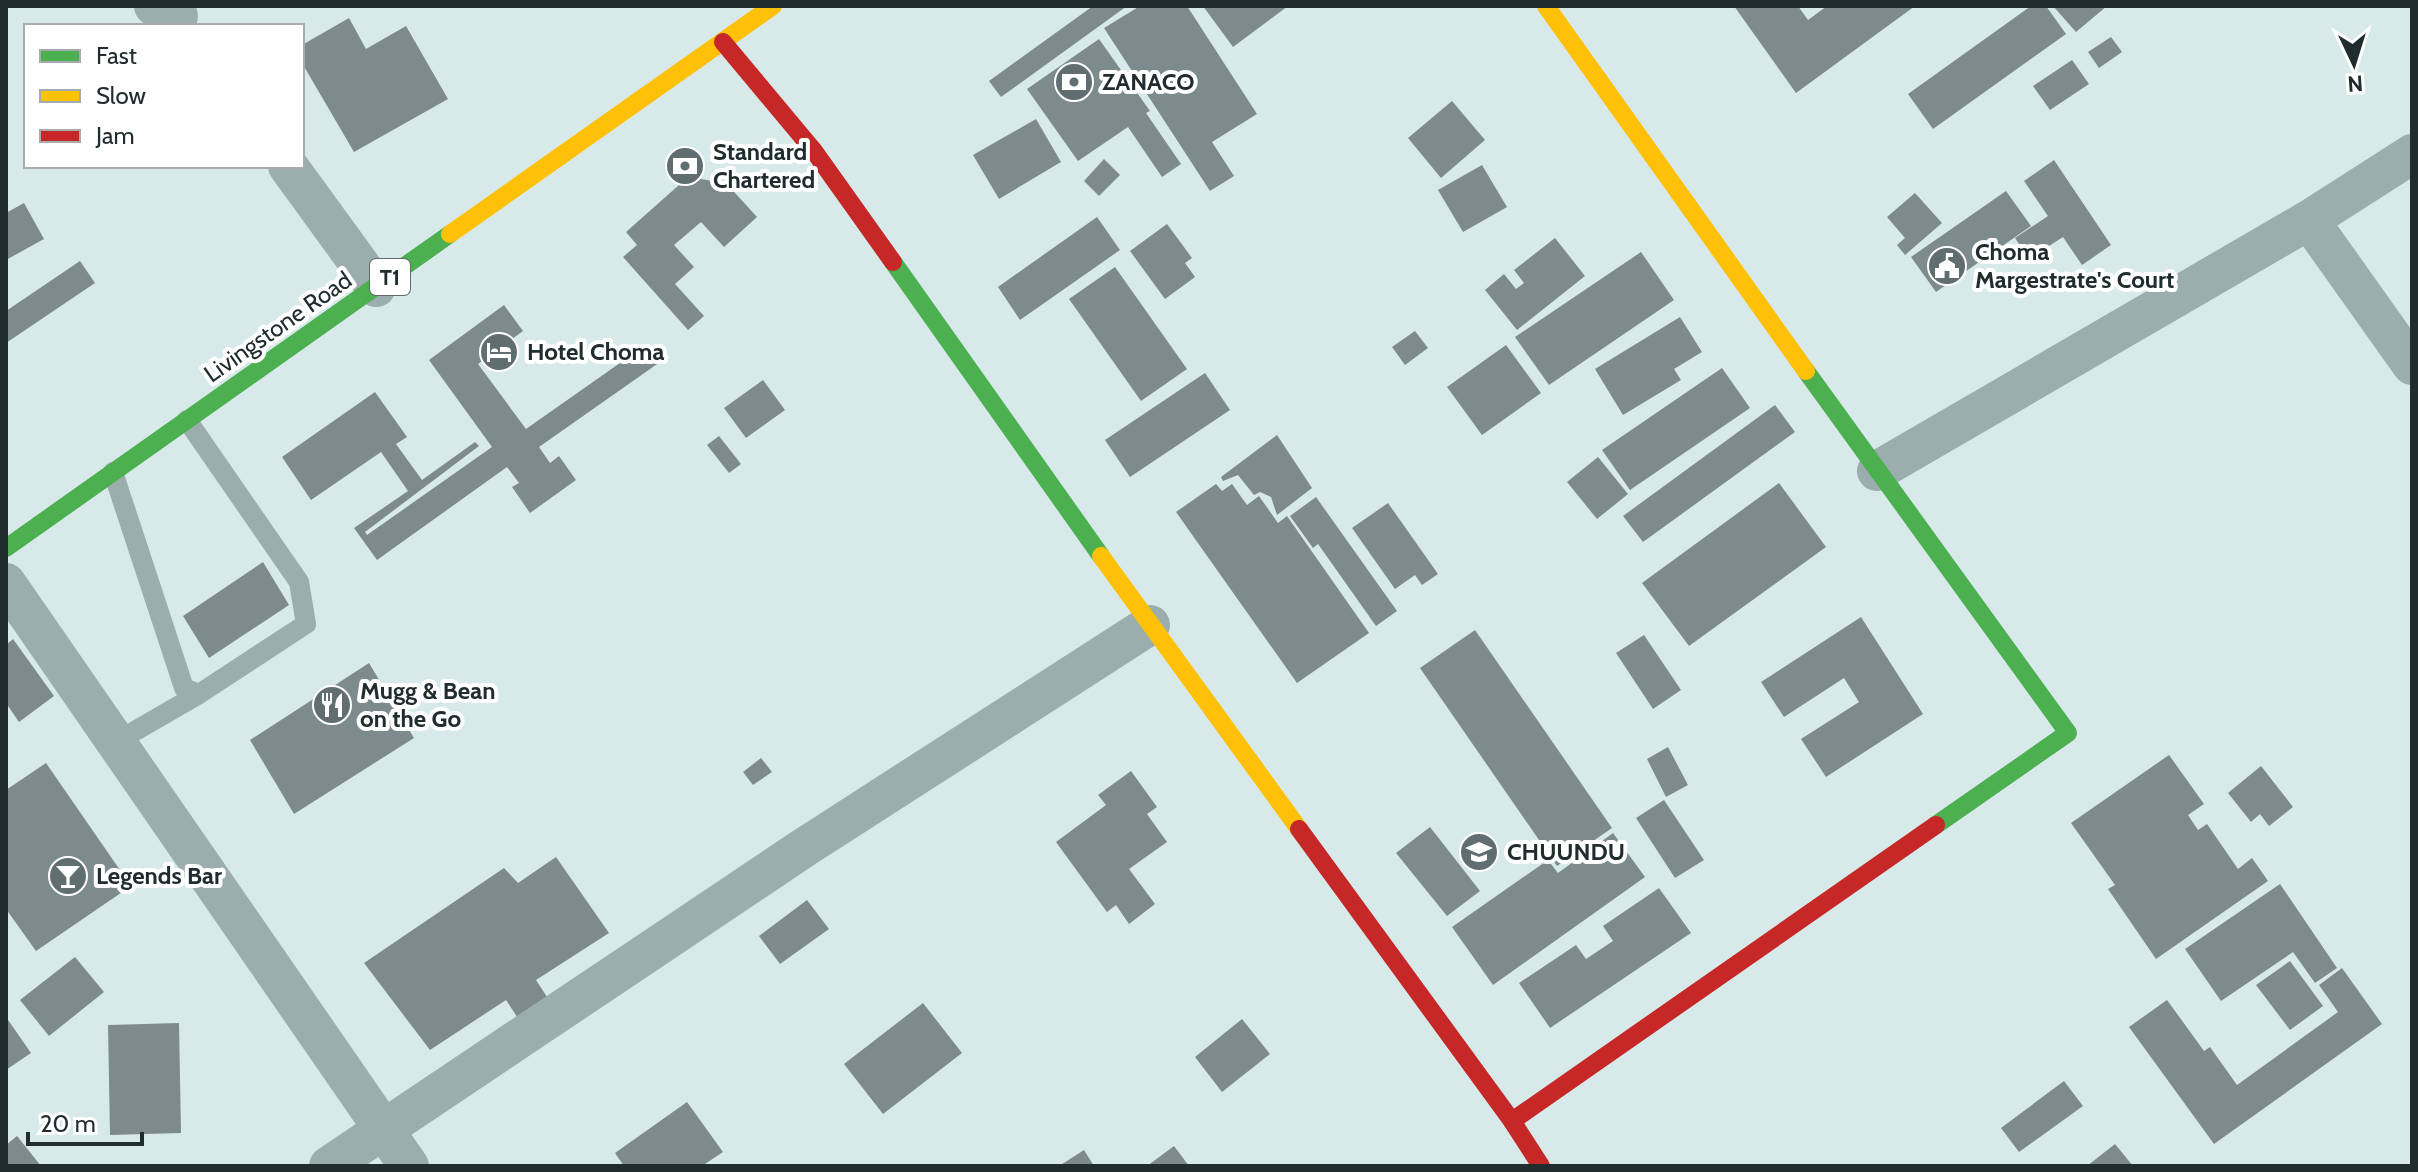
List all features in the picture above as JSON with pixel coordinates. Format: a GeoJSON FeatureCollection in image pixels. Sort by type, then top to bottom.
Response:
{"type":"FeatureCollection","features":[{"type":"Feature","properties":{"kind":"main road"},"geometry":{"type":"LineString","coordinates":[[1512,1121],[2068,733],[1546,6]]}},
{"type":"Feature","properties":{"kind":"main road","name":"Livingstone Road"},"geometry":{"type":"LineString","coordinates":[[6,548],[767,8]]}},
{"type":"Feature","properties":{"kind":"main road"},"geometry":{"type":"LineString","coordinates":[[723,42],[814,151],[1150,625],[1512,1121],[1541,1166]]}},
{"type":"Feature","properties":{"kind":"street"},"geometry":{"type":"LineString","coordinates":[[1877,471],[2309,220],[2412,154]]}},
{"type":"Feature","properties":{"kind":"street"},"geometry":{"type":"LineString","coordinates":[[289,168],[376,287]]}},
{"type":"Feature","properties":{"kind":"street"},"geometry":{"type":"LineString","coordinates":[[2309,220],[2412,365]]}},
{"type":"Feature","properties":{"kind":"street"},"geometry":{"type":"LineString","coordinates":[[6,583],[409,1166]]}},
{"type":"Feature","properties":{"kind":"street"},"geometry":{"type":"LineString","coordinates":[[329,1166],[805,847],[1150,625]]}},
{"type":"Feature","properties":{"kind":"lane"},"geometry":{"type":"LineString","coordinates":[[116,742],[199,694],[306,624],[299,582],[187,420]]}},
{"type":"Feature","properties":{"kind":"lane"},"geometry":{"type":"LineString","coordinates":[[113,472],[184,688],[199,694]]}},
{"type":"Feature","properties":{"kind":"building"},"geometry":{"type":"Polygon","coordinates":[[[1093,6],[1127,6],[1001,97],[989,81],[1093,6]]]}},
{"type":"Feature","properties":{"kind":"building"},"geometry":{"type":"Polygon","coordinates":[[[1140,6],[1187,6],[1257,114],[1212,142],[1234,176],[1210,191],[1104,28],[1140,6]]]}},
{"type":"Feature","properties":{"kind":"building"},"geometry":{"type":"Polygon","coordinates":[[[1203,6],[1288,6],[1233,47],[1203,6]]]}},
{"type":"Feature","properties":{"kind":"building"},"geometry":{"type":"Polygon","coordinates":[[[1734,6],[1798,6],[1808,20],[1827,6],[1915,6],[1796,93],[1734,6]]]}},
{"type":"Feature","properties":{"kind":"building"},"geometry":{"type":"Polygon","coordinates":[[[2031,6],[2046,6],[2066,34],[1933,129],[1908,94],[2031,6]]]}},
{"type":"Feature","properties":{"kind":"building"},"geometry":{"type":"Polygon","coordinates":[[[2053,6],[2107,6],[2076,32],[2053,6]]]}},
{"type":"Feature","properties":{"kind":"building"},"geometry":{"type":"Polygon","coordinates":[[[349,18],[366,49],[406,26],[448,99],[354,152],[304,66],[304,44],[349,18]]]}},
{"type":"Feature","properties":{"kind":"building"},"geometry":{"type":"Polygon","coordinates":[[[2111,37],[2122,52],[2099,68],[2088,52],[2111,37]]]}},
{"type":"Feature","properties":{"kind":"building"},"geometry":{"type":"Polygon","coordinates":[[[1099,39],[1150,111],[1146,113],[1181,164],[1162,177],[1128,127],[1078,161],[1027,89],[1099,39]]]}},
{"type":"Feature","properties":{"kind":"building"},"geometry":{"type":"Polygon","coordinates":[[[2072,60],[2089,84],[2050,110],[2033,86],[2072,60]]]}},
{"type":"Feature","properties":{"kind":"building"},"geometry":{"type":"Polygon","coordinates":[[[1452,101],[1485,140],[1441,178],[1408,138],[1452,101]]]}},
{"type":"Feature","properties":{"kind":"building"},"geometry":{"type":"Polygon","coordinates":[[[1036,119],[1061,162],[999,199],[973,155],[1036,119]]]}},
{"type":"Feature","properties":{"kind":"building"},"geometry":{"type":"Polygon","coordinates":[[[1104,159],[1120,175],[1099,196],[1084,181],[1104,159]]]}},
{"type":"Feature","properties":{"kind":"building"},"geometry":{"type":"Polygon","coordinates":[[[2054,160],[2111,245],[2082,265],[2063,237],[2029,259],[2015,238],[2048,216],[2024,181],[2054,160]]]}},
{"type":"Feature","properties":{"kind":"building"},"geometry":{"type":"Polygon","coordinates":[[[1482,165],[1507,207],[1463,232],[1438,190],[1482,165]]]}},
{"type":"Feature","properties":{"kind":"building"},"geometry":{"type":"Polygon","coordinates":[[[688,177],[726,183],[757,217],[724,247],[701,222],[674,245],[694,267],[675,284],[704,316],[688,330],[623,257],[637,245],[626,232],[688,177]]]}},
{"type":"Feature","properties":{"kind":"building"},"geometry":{"type":"Polygon","coordinates":[[[2006,191],[2031,226],[1936,292],[1911,257],[2006,191]]]}},
{"type":"Feature","properties":{"kind":"building"},"geometry":{"type":"Polygon","coordinates":[[[1915,193],[1942,223],[1905,255],[1897,245],[1905,238],[1887,217],[1915,193]]]}},
{"type":"Feature","properties":{"kind":"building"},"geometry":{"type":"Polygon","coordinates":[[[24,203],[44,239],[6,260],[6,213],[24,203]]]}},
{"type":"Feature","properties":{"kind":"building"},"geometry":{"type":"Polygon","coordinates":[[[1097,217],[1120,250],[1020,320],[998,287],[1097,217]]]}},
{"type":"Feature","properties":{"kind":"building"},"geometry":{"type":"Polygon","coordinates":[[[1167,224],[1192,258],[1185,263],[1195,277],[1165,299],[1130,251],[1167,224]]]}},
{"type":"Feature","properties":{"kind":"building"},"geometry":{"type":"Polygon","coordinates":[[[1555,238],[1585,276],[1517,330],[1485,290],[1504,274],[1516,289],[1524,283],[1514,270],[1555,238]]]}},
{"type":"Feature","properties":{"kind":"building"},"geometry":{"type":"Polygon","coordinates":[[[1641,252],[1674,300],[1549,385],[1515,337],[1641,252]]]}},
{"type":"Feature","properties":{"kind":"building"},"geometry":{"type":"Polygon","coordinates":[[[80,261],[95,283],[6,343],[6,311],[80,261]]]}},
{"type":"Feature","properties":{"kind":"building"},"geometry":{"type":"Polygon","coordinates":[[[1115,267],[1187,369],[1141,401],[1069,299],[1115,267]]]}},
{"type":"Feature","properties":{"kind":"building"},"geometry":{"type":"Polygon","coordinates":[[[504,305],[523,331],[478,364],[526,429],[647,344],[660,362],[539,447],[550,463],[559,456],[576,480],[530,513],[512,487],[519,483],[507,467],[377,560],[354,528],[408,491],[381,452],[311,500],[282,457],[375,392],[407,437],[396,444],[422,480],[475,442],[479,446],[365,532],[367,535],[492,447],[429,360],[504,305]]]}},
{"type":"Feature","properties":{"kind":"building"},"geometry":{"type":"Polygon","coordinates":[[[1680,317],[1702,352],[1674,369],[1681,380],[1623,415],[1595,369],[1680,317]]]}},
{"type":"Feature","properties":{"kind":"building"},"geometry":{"type":"Polygon","coordinates":[[[1415,331],[1428,348],[1405,365],[1392,347],[1415,331]]]}},
{"type":"Feature","properties":{"kind":"building"},"geometry":{"type":"Polygon","coordinates":[[[1506,345],[1541,393],[1482,435],[1447,387],[1506,345]]]}},
{"type":"Feature","properties":{"kind":"building"},"geometry":{"type":"Polygon","coordinates":[[[1722,368],[1750,408],[1630,490],[1602,450],[1722,368]]]}},
{"type":"Feature","properties":{"kind":"building"},"geometry":{"type":"Polygon","coordinates":[[[1205,373],[1230,410],[1130,477],[1105,440],[1205,373]]]}},
{"type":"Feature","properties":{"kind":"building"},"geometry":{"type":"Polygon","coordinates":[[[763,380],[785,410],[746,438],[724,408],[763,380]]]}},
{"type":"Feature","properties":{"kind":"building"},"geometry":{"type":"Polygon","coordinates":[[[1775,405],[1795,432],[1643,542],[1623,516],[1775,405]]]}},
{"type":"Feature","properties":{"kind":"building"},"geometry":{"type":"Polygon","coordinates":[[[1277,435],[1312,488],[1277,515],[1271,497],[1260,492],[1254,495],[1238,475],[1223,481],[1221,477],[1277,435]]]}},
{"type":"Feature","properties":{"kind":"building"},"geometry":{"type":"Polygon","coordinates":[[[719,436],[741,464],[729,473],[707,445],[719,436]]]}},
{"type":"Feature","properties":{"kind":"building"},"geometry":{"type":"Polygon","coordinates":[[[1598,457],[1628,494],[1597,519],[1567,482],[1598,457]]]}},
{"type":"Feature","properties":{"kind":"building"},"geometry":{"type":"Polygon","coordinates":[[[1779,483],[1826,547],[1689,646],[1642,583],[1779,483]]]}},
{"type":"Feature","properties":{"kind":"building"},"geometry":{"type":"Polygon","coordinates":[[[1216,484],[1222,491],[1232,484],[1247,505],[1259,496],[1278,523],[1287,516],[1369,633],[1297,683],[1176,512],[1216,484]]]}},
{"type":"Feature","properties":{"kind":"building"},"geometry":{"type":"Polygon","coordinates":[[[1316,497],[1397,611],[1376,626],[1318,544],[1313,548],[1290,516],[1316,497]]]}},
{"type":"Feature","properties":{"kind":"building"},"geometry":{"type":"Polygon","coordinates":[[[1388,503],[1438,574],[1422,585],[1415,575],[1395,589],[1352,528],[1388,503]]]}},
{"type":"Feature","properties":{"kind":"building"},"geometry":{"type":"Polygon","coordinates":[[[263,562],[289,605],[209,658],[183,616],[263,562]]]}},
{"type":"Feature","properties":{"kind":"building"},"geometry":{"type":"Polygon","coordinates":[[[1861,617],[1923,714],[1826,777],[1801,739],[1859,702],[1844,678],[1784,717],[1761,682],[1861,617]]]}},
{"type":"Feature","properties":{"kind":"building"},"geometry":{"type":"Polygon","coordinates":[[[1475,630],[1612,828],[1557,866],[1420,668],[1475,630]]]}},
{"type":"Feature","properties":{"kind":"building"},"geometry":{"type":"Polygon","coordinates":[[[1644,635],[1681,690],[1653,709],[1616,653],[1644,635]]]}},
{"type":"Feature","properties":{"kind":"building"},"geometry":{"type":"Polygon","coordinates":[[[13,639],[54,696],[19,722],[6,703],[6,645],[13,639]]]}},
{"type":"Feature","properties":{"kind":"building"},"geometry":{"type":"Polygon","coordinates":[[[369,663],[414,738],[294,814],[250,740],[369,663]]]}},
{"type":"Feature","properties":{"kind":"building"},"geometry":{"type":"Polygon","coordinates":[[[1668,747],[1688,785],[1666,797],[1647,759],[1668,747]]]}},
{"type":"Feature","properties":{"kind":"building"},"geometry":{"type":"Polygon","coordinates":[[[2169,755],[2204,804],[2188,815],[2198,830],[2207,824],[2238,869],[2252,858],[2268,881],[2156,959],[2108,889],[2115,885],[2071,823],[2169,755]]]}},
{"type":"Feature","properties":{"kind":"building"},"geometry":{"type":"Polygon","coordinates":[[[761,758],[772,772],[753,785],[743,772],[761,758]]]}},
{"type":"Feature","properties":{"kind":"building"},"geometry":{"type":"Polygon","coordinates":[[[46,763],[131,886],[36,951],[6,909],[6,790],[46,763]]]}},
{"type":"Feature","properties":{"kind":"building"},"geometry":{"type":"Polygon","coordinates":[[[2261,766],[2293,807],[2269,826],[2260,814],[2251,822],[2228,793],[2261,766]]]}},
{"type":"Feature","properties":{"kind":"building"},"geometry":{"type":"Polygon","coordinates":[[[1131,771],[1157,807],[1147,814],[1167,842],[1129,869],[1155,904],[1129,924],[1116,905],[1107,912],[1056,842],[1106,805],[1098,795],[1131,771]]]}},
{"type":"Feature","properties":{"kind":"building"},"geometry":{"type":"Polygon","coordinates":[[[1664,800],[1704,860],[1675,878],[1636,818],[1664,800]]]}},
{"type":"Feature","properties":{"kind":"building"},"geometry":{"type":"Polygon","coordinates":[[[1430,827],[1480,891],[1447,916],[1396,853],[1430,827]]]}},
{"type":"Feature","properties":{"kind":"building"},"geometry":{"type":"Polygon","coordinates":[[[1613,833],[1645,877],[1493,985],[1452,927],[1548,860],[1558,873],[1613,833]]]}},
{"type":"Feature","properties":{"kind":"building"},"geometry":{"type":"Polygon","coordinates":[[[556,857],[609,933],[536,980],[553,1006],[523,1026],[506,1000],[430,1050],[364,963],[504,868],[518,883],[556,857]]]}},
{"type":"Feature","properties":{"kind":"building"},"geometry":{"type":"Polygon","coordinates":[[[2280,884],[2337,968],[2315,983],[2293,952],[2221,1001],[2185,949],[2280,884]]]}},
{"type":"Feature","properties":{"kind":"building"},"geometry":{"type":"Polygon","coordinates":[[[1659,888],[1691,933],[1550,1028],[1519,983],[1576,945],[1586,959],[1613,941],[1603,926],[1659,888]]]}},
{"type":"Feature","properties":{"kind":"building"},"geometry":{"type":"Polygon","coordinates":[[[807,900],[829,929],[780,964],[759,936],[807,900]]]}},
{"type":"Feature","properties":{"kind":"building"},"geometry":{"type":"Polygon","coordinates":[[[75,957],[104,992],[49,1036],[20,1000],[75,957]]]}},
{"type":"Feature","properties":{"kind":"building"},"geometry":{"type":"Polygon","coordinates":[[[2290,961],[2323,1006],[2290,1030],[2256,985],[2290,961]]]}},
{"type":"Feature","properties":{"kind":"building"},"geometry":{"type":"Polygon","coordinates":[[[2342,968],[2382,1024],[2214,1144],[2129,1027],[2167,1000],[2204,1051],[2210,1047],[2237,1085],[2338,1012],[2319,985],[2342,968]]]}},
{"type":"Feature","properties":{"kind":"building"},"geometry":{"type":"Polygon","coordinates":[[[923,1003],[962,1053],[883,1114],[844,1064],[923,1003]]]}},
{"type":"Feature","properties":{"kind":"building"},"geometry":{"type":"Polygon","coordinates":[[[6,1017],[31,1053],[6,1070],[6,1017]]]}},
{"type":"Feature","properties":{"kind":"building"},"geometry":{"type":"Polygon","coordinates":[[[1242,1019],[1270,1054],[1222,1092],[1195,1057],[1242,1019]]]}},
{"type":"Feature","properties":{"kind":"building"},"geometry":{"type":"Polygon","coordinates":[[[179,1023],[181,1133],[110,1135],[108,1025],[179,1023]]]}},
{"type":"Feature","properties":{"kind":"building"},"geometry":{"type":"Polygon","coordinates":[[[2064,1081],[2083,1106],[2019,1152],[2001,1128],[2064,1081]]]}},
{"type":"Feature","properties":{"kind":"building"},"geometry":{"type":"Polygon","coordinates":[[[687,1102],[723,1152],[702,1166],[624,1166],[615,1153],[687,1102]]]}},
{"type":"Feature","properties":{"kind":"building"},"geometry":{"type":"Polygon","coordinates":[[[17,1136],[41,1166],[6,1166],[6,1145],[17,1136]]]}},
{"type":"Feature","properties":{"kind":"building"},"geometry":{"type":"Polygon","coordinates":[[[2115,1144],[2133,1166],[2087,1166],[2115,1144]]]}},
{"type":"Feature","properties":{"kind":"building"},"geometry":{"type":"Polygon","coordinates":[[[1174,1146],[1189,1166],[1147,1166],[1174,1146]]]}},
{"type":"Feature","properties":{"kind":"building"},"geometry":{"type":"Polygon","coordinates":[[[1084,1150],[1094,1166],[1059,1166],[1084,1150]]]}},
{"type":"Feature","properties":{"kind":"traffic: fast"},"geometry":{"type":"LineString","coordinates":[[6,548],[450,234]]}},
{"type":"Feature","properties":{"kind":"traffic: fast"},"geometry":{"type":"LineString","coordinates":[[893,262],[1101,556]]}},
{"type":"Feature","properties":{"kind":"traffic: fast"},"geometry":{"type":"LineString","coordinates":[[1806,371],[2068,733],[1936,825]]}},
{"type":"Feature","properties":{"kind":"traffic: slow"},"geometry":{"type":"LineString","coordinates":[[450,234],[773,6]]}},
{"type":"Feature","properties":{"kind":"traffic: slow"},"geometry":{"type":"LineString","coordinates":[[1546,6],[1806,371]]}},
{"type":"Feature","properties":{"kind":"traffic: slow"},"geometry":{"type":"LineString","coordinates":[[1101,556],[1299,829]]}},
{"type":"Feature","properties":{"kind":"traffic: jam"},"geometry":{"type":"LineString","coordinates":[[723,42],[814,151],[893,262]]}},
{"type":"Feature","properties":{"kind":"traffic: jam"},"geometry":{"type":"LineString","coordinates":[[1512,1121],[1936,825]]}},
{"type":"Feature","properties":{"kind":"traffic: jam"},"geometry":{"type":"LineString","coordinates":[[1299,829],[1512,1121],[1541,1166]]}},
{"type":"Feature","properties":{"kind":"place","name":"ZANACO"},"geometry":{"type":"Point","coordinates":[1074,82]}},
{"type":"Feature","properties":{"kind":"place","name":"Standard Chartered"},"geometry":{"type":"Point","coordinates":[685,166]}},
{"type":"Feature","properties":{"kind":"place","name":"Choma Margestrate's Court"},"geometry":{"type":"Point","coordinates":[1947,266]}},
{"type":"Feature","properties":{"kind":"place","name":"Hotel Choma"},"geometry":{"type":"Point","coordinates":[499,352]}},
{"type":"Feature","properties":{"kind":"place","name":"Mugg & Bean on the Go"},"geometry":{"type":"Point","coordinates":[332,705]}},
{"type":"Feature","properties":{"kind":"place","name":"CHUUNDU"},"geometry":{"type":"Point","coordinates":[1479,852]}},
{"type":"Feature","properties":{"kind":"place","name":"Legends Bar"},"geometry":{"type":"Point","coordinates":[68,876]}}]}
